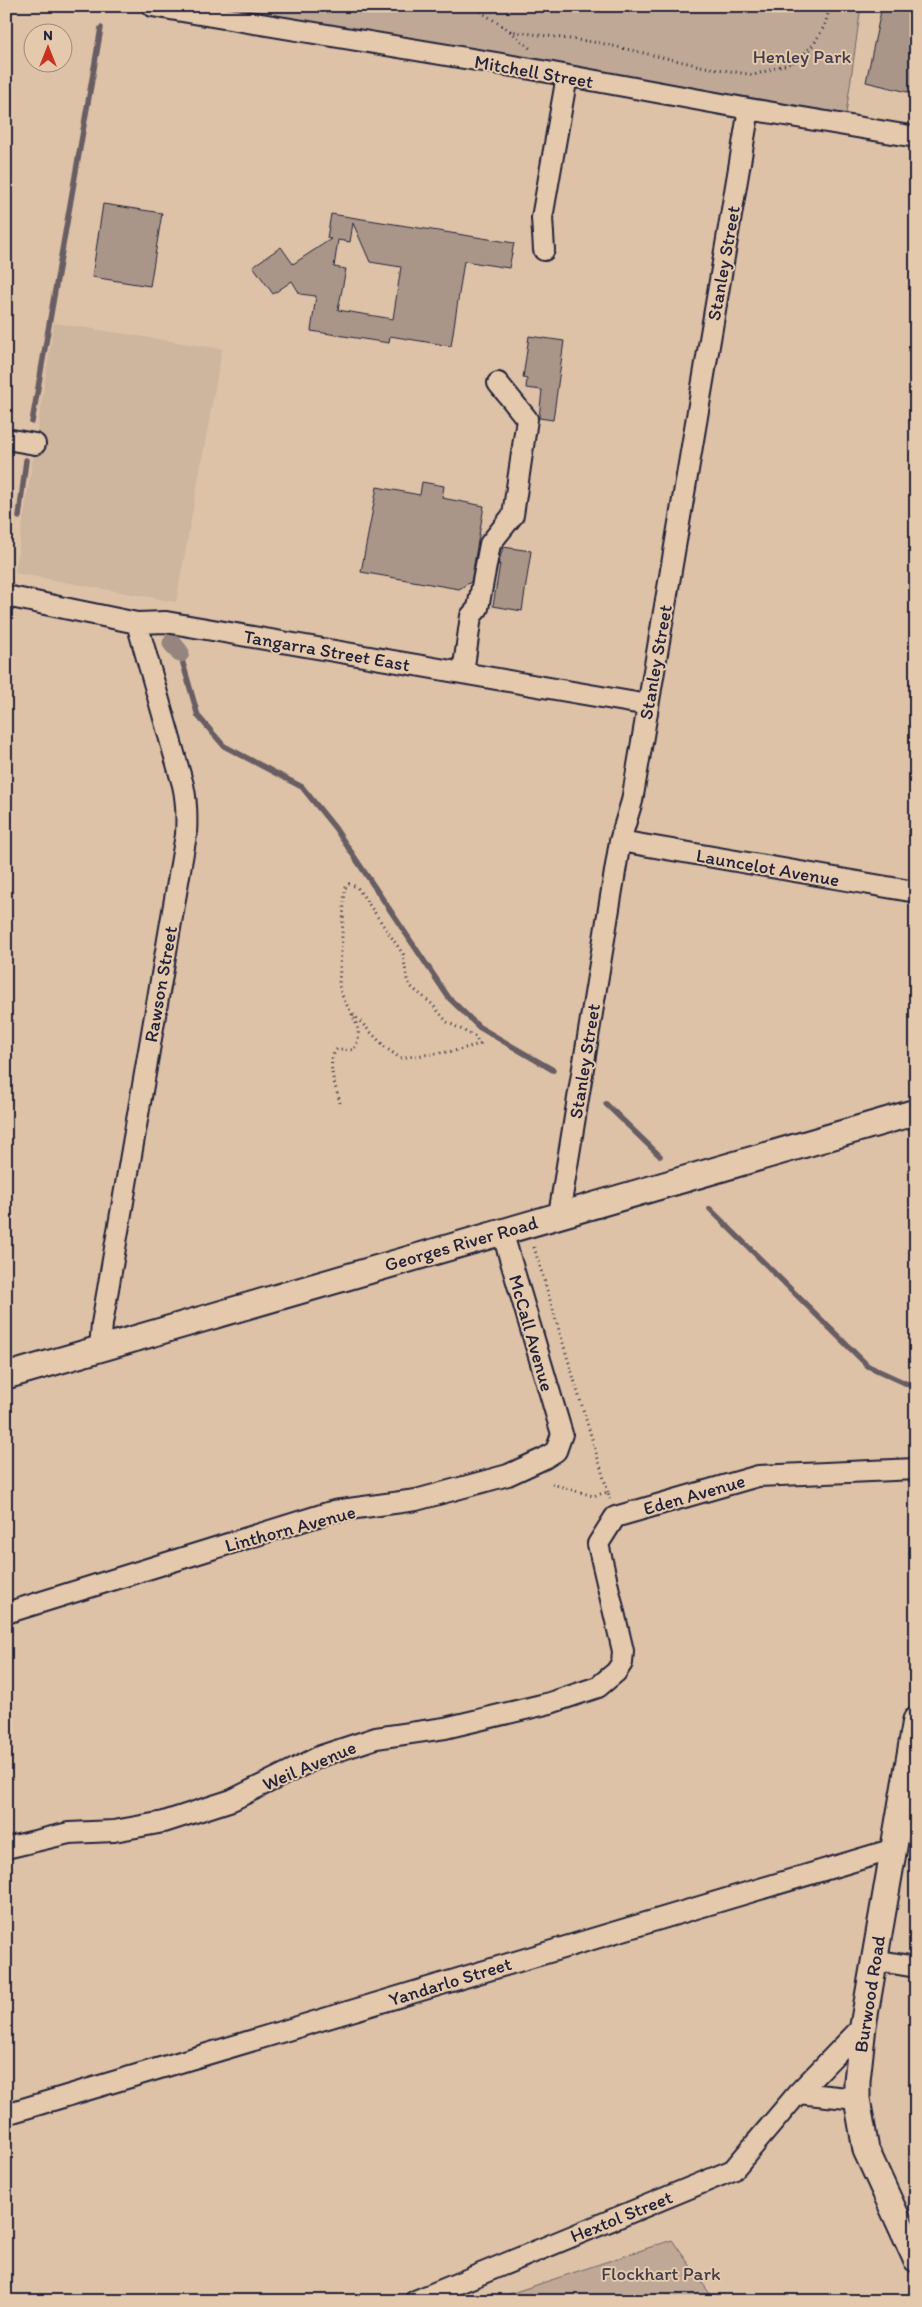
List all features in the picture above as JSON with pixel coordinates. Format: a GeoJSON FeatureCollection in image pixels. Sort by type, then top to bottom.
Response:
{"type":"FeatureCollection","features":[{"type":"Feature","properties":{"kind":"main road","name":"Georges River Road"},"geometry":{"type":"LineString","coordinates":[[6,1376],[916,1112]]}},
{"type":"Feature","properties":{"kind":"main road","name":"Burwood Road"},"geometry":{"type":"LineString","coordinates":[[916,1720],[863,2026],[858,2064],[857,2099],[866,2150],[916,2259]]}},
{"type":"Feature","properties":{"kind":"street","name":"Mitchell Street"},"geometry":{"type":"LineString","coordinates":[[152,6],[916,137]]}},
{"type":"Feature","properties":{"kind":"street"},"geometry":{"type":"LineString","coordinates":[[544,250],[542,218],[567,76]]}},
{"type":"Feature","properties":{"kind":"street","name":"Stanley Street"},"geometry":{"type":"LineString","coordinates":[[559,1215],[620,841],[632,801],[749,109]]}},
{"type":"Feature","properties":{"kind":"street"},"geometry":{"type":"LineString","coordinates":[[462,673],[471,616],[478,608],[490,544],[513,515],[527,419],[498,383]]}},
{"type":"Feature","properties":{"kind":"street"},"geometry":{"type":"LineString","coordinates":[[6,439],[35,444]]}},
{"type":"Feature","properties":{"kind":"street","name":"Tangarra Street East"},"geometry":{"type":"LineString","coordinates":[[6,596],[137,624],[166,622],[648,705]]}},
{"type":"Feature","properties":{"kind":"street","name":"Rawson Street"},"geometry":{"type":"LineString","coordinates":[[100,1348],[102,1324],[184,845],[187,816],[187,802],[183,785],[137,624]]}},
{"type":"Feature","properties":{"kind":"street","name":"Launcelot Avenue"},"geometry":{"type":"LineString","coordinates":[[620,841],[916,892]]}},
{"type":"Feature","properties":{"kind":"street","name":"McCall Avenue"},"geometry":{"type":"LineString","coordinates":[[502,1231],[562,1434]]}},
{"type":"Feature","properties":{"kind":"street","name":"Linthorn Avenue"},"geometry":{"type":"LineString","coordinates":[[6,1613],[334,1511],[416,1500],[508,1475],[556,1451],[562,1434]]}},
{"type":"Feature","properties":{"kind":"street","name":"Eden Avenue"},"geometry":{"type":"LineString","coordinates":[[623,1651],[598,1544],[615,1517],[758,1476],[916,1469]]}},
{"type":"Feature","properties":{"kind":"street","name":"Weil Avenue"},"geometry":{"type":"LineString","coordinates":[[6,1848],[69,1834],[114,1831],[164,1822],[232,1800],[321,1756],[376,1738],[445,1728],[550,1703],[598,1687],[616,1672],[622,1663],[623,1651]]}},
{"type":"Feature","properties":{"kind":"street","name":"Yandarlo Street"},"geometry":{"type":"LineString","coordinates":[[6,2114],[894,1849]]}},
{"type":"Feature","properties":{"kind":"street"},"geometry":{"type":"LineString","coordinates":[[874,1960],[916,1967]]}},
{"type":"Feature","properties":{"kind":"street","name":"Hextol Street"},"geometry":{"type":"LineString","coordinates":[[415,2301],[733,2170],[798,2093],[863,2026]]}},
{"type":"Feature","properties":{"kind":"street"},"geometry":{"type":"LineString","coordinates":[[798,2093],[857,2099]]}},
{"type":"Feature","properties":{"kind":"path"},"geometry":{"type":"LineString","coordinates":[[472,6],[510,31],[600,43],[705,67],[754,75],[798,61],[814,44],[825,25],[830,6]]}},
{"type":"Feature","properties":{"kind":"path"},"geometry":{"type":"LineString","coordinates":[[340,1103],[332,1069],[333,1055],[337,1049],[353,1050],[358,1035],[353,1014],[340,992],[339,984],[345,888],[349,884],[357,887],[398,946],[404,958],[405,971],[410,986],[432,1004],[447,1022],[474,1036],[480,1044],[454,1051],[400,1058],[386,1048],[353,1014]]}},
{"type":"Feature","properties":{"kind":"path"},"geometry":{"type":"LineString","coordinates":[[534,1247],[611,1500]]}},
{"type":"Feature","properties":{"kind":"path"},"geometry":{"type":"LineString","coordinates":[[552,1484],[593,1496],[608,1492]]}},
{"type":"Feature","properties":{"kind":"shaded area"},"geometry":{"type":"Polygon","coordinates":[[[54,323],[222,349],[176,602],[15,573],[54,323]]]}},
{"type":"Feature","properties":{"kind":"green space","name":"Henley Park"},"geometry":{"type":"Polygon","coordinates":[[[222,6],[861,6],[846,114],[222,6]]]}},
{"type":"Feature","properties":{"kind":"green space","name":"Flockhart Park"},"geometry":{"type":"Polygon","coordinates":[[[672,2240],[715,2301],[488,2301],[672,2240]]]}},
{"type":"Feature","properties":{"kind":"building"},"geometry":{"type":"Polygon","coordinates":[[[882,6],[916,6],[916,94],[866,82],[882,6]]]}},
{"type":"Feature","properties":{"kind":"building"},"geometry":{"type":"Polygon","coordinates":[[[103,204],[162,213],[150,286],[92,277],[103,204]]]}},
{"type":"Feature","properties":{"kind":"building"},"geometry":{"type":"Polygon","coordinates":[[[331,214],[514,243],[509,268],[464,261],[451,346],[390,336],[389,343],[311,331],[316,296],[300,294],[292,281],[273,294],[253,266],[281,247],[293,264],[331,239],[327,238],[331,214]],[[353,223],[350,242],[338,240],[334,267],[346,269],[338,310],[393,319],[401,267],[370,262],[353,223]]]}},
{"type":"Feature","properties":{"kind":"building"},"geometry":{"type":"Polygon","coordinates":[[[529,336],[564,341],[553,420],[539,418],[542,390],[526,388],[527,379],[523,378],[529,336]]]}},
{"type":"Feature","properties":{"kind":"building"},"geometry":{"type":"Polygon","coordinates":[[[422,482],[444,486],[442,498],[484,506],[471,582],[459,589],[361,572],[377,487],[420,495],[422,482]]]}},
{"type":"Feature","properties":{"kind":"building"},"geometry":{"type":"Polygon","coordinates":[[[503,547],[531,551],[522,611],[493,606],[500,564],[498,565],[503,547]]]}},
{"type":"Feature","properties":{"kind":"waterway"},"geometry":{"type":"LineString","coordinates":[[32,422],[101,28]]}},
{"type":"Feature","properties":{"kind":"waterway"},"geometry":{"type":"LineString","coordinates":[[19,517],[26,460]]}},
{"type":"Feature","properties":{"kind":"waterway"},"geometry":{"type":"LineString","coordinates":[[172,643],[180,653]]}},
{"type":"Feature","properties":{"kind":"waterway"},"geometry":{"type":"LineString","coordinates":[[180,653],[198,716],[224,746],[302,787],[335,828],[449,998],[479,1027],[553,1070]]}},
{"type":"Feature","properties":{"kind":"waterway"},"geometry":{"type":"LineString","coordinates":[[606,1104],[660,1156]]}},
{"type":"Feature","properties":{"kind":"waterway"},"geometry":{"type":"LineString","coordinates":[[710,1209],[868,1366],[916,1388]]}}]}
